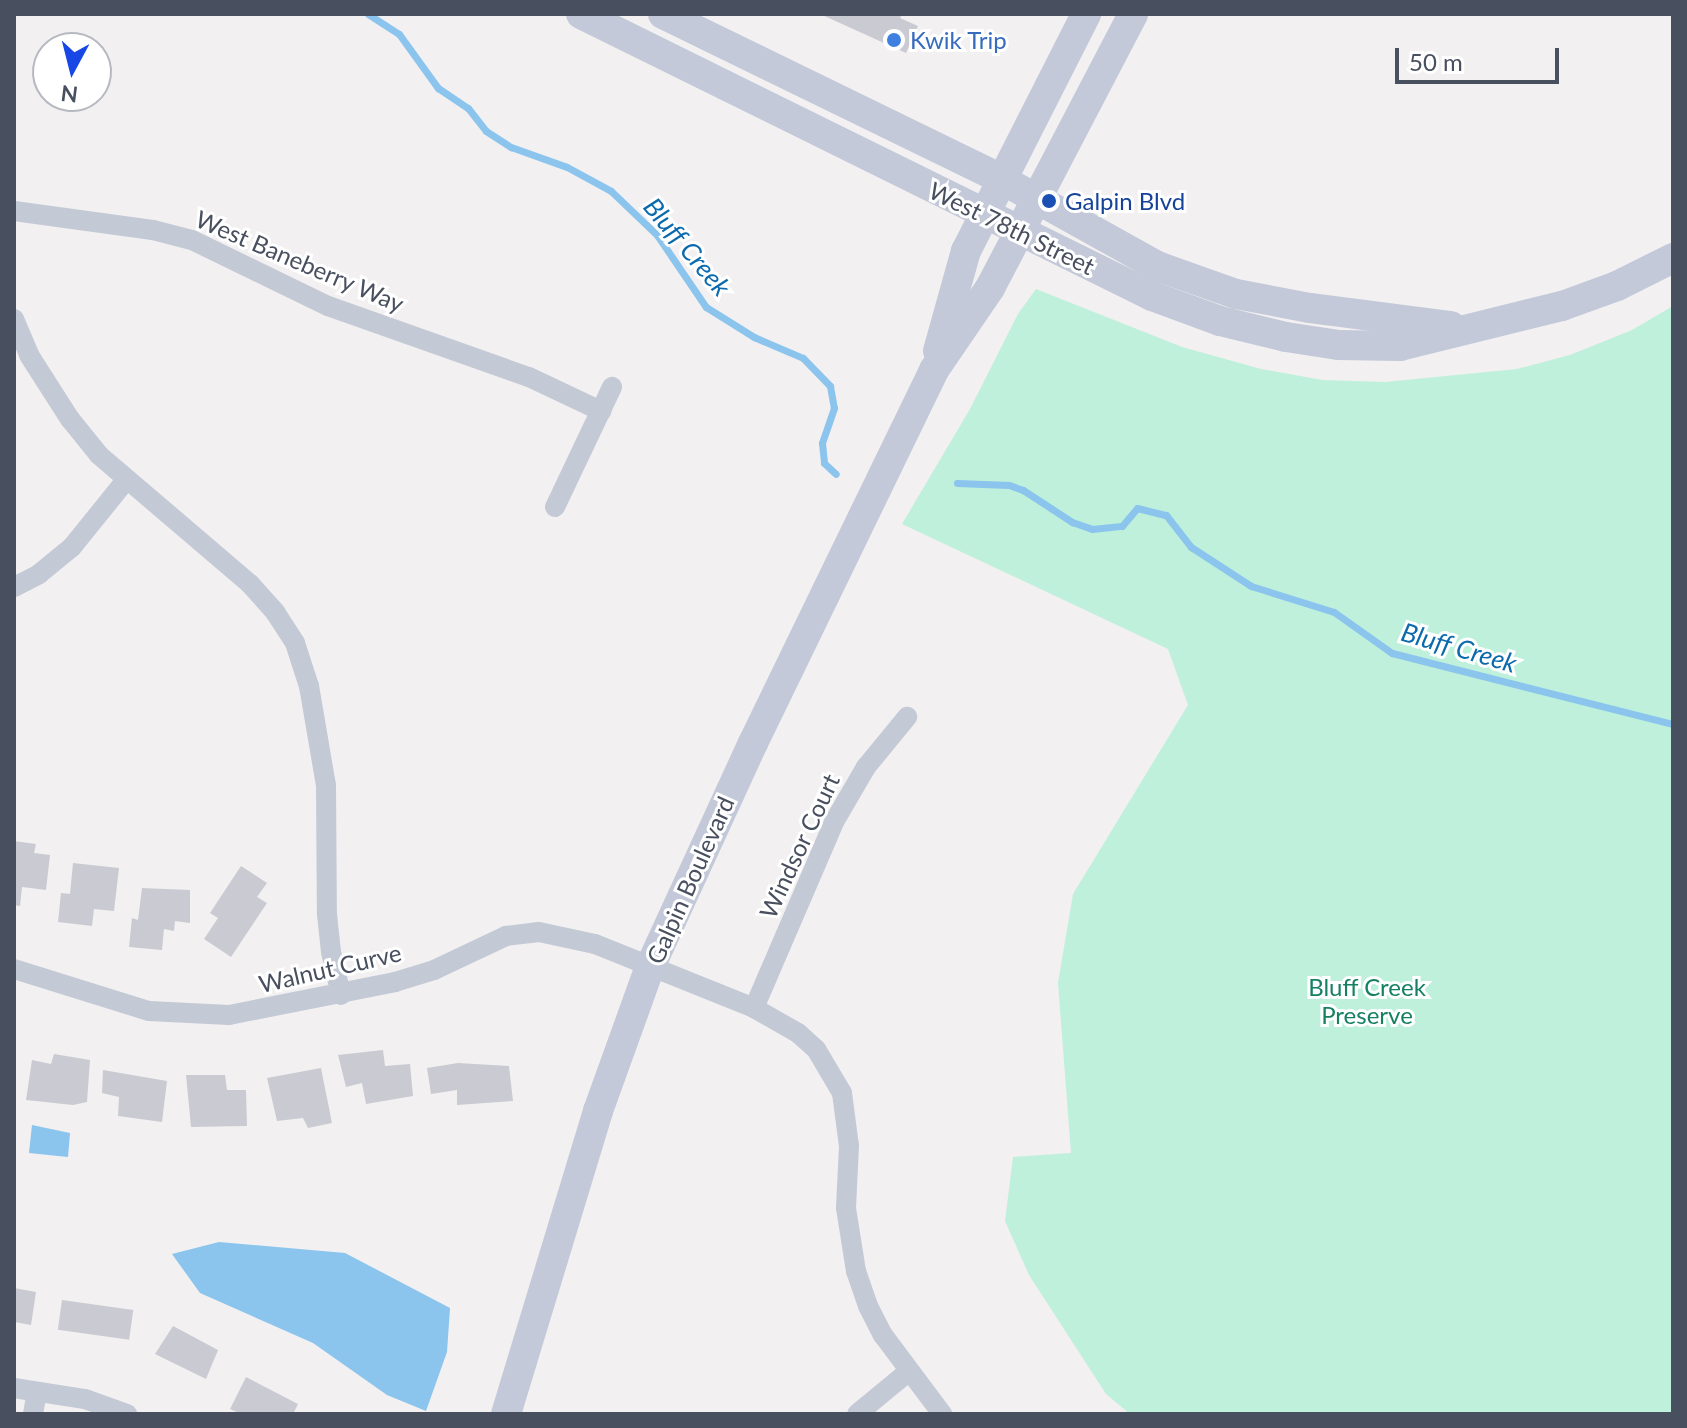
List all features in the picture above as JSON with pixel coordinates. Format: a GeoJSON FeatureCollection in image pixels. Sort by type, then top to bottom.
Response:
{"type":"FeatureCollection","features":[{"type":"Feature","properties":{"kind":"street","name":"West 78th Street"},"geometry":{"type":"LineString","coordinates":[[581,14],[1152,296],[1220,321],[1286,337],[1339,345],[1400,346],[1562,306],[1617,286],[1673,258]]}},
{"type":"Feature","properties":{"kind":"street","name":"Galpin Boulevard"},"geometry":{"type":"LineString","coordinates":[[934,370],[957,277],[983,214],[1086,14]]}},
{"type":"Feature","properties":{"kind":"street","name":"Galpin Boulevard"},"geometry":{"type":"LineString","coordinates":[[506,1414],[598,1111],[649,969],[753,743],[934,370],[990,288],[1133,14]]}},
{"type":"Feature","properties":{"kind":"street","name":"West 78th Street"},"geometry":{"type":"LineString","coordinates":[[672,16],[1001,179],[1157,266],[1236,294],[1310,308],[1469,328]]}},
{"type":"Feature","properties":{"kind":"street","name":"West Baneberry Way"},"geometry":{"type":"LineString","coordinates":[[14,211],[153,230],[192,240],[328,306],[529,377],[601,411]]}},
{"type":"Feature","properties":{"kind":"street"},"geometry":{"type":"LineString","coordinates":[[14,319],[29,355],[70,419],[126,480],[250,584],[275,612],[295,643],[309,686],[326,785],[327,914],[331,952],[341,995]]}},
{"type":"Feature","properties":{"kind":"street"},"geometry":{"type":"LineString","coordinates":[[555,507],[612,387]]}},
{"type":"Feature","properties":{"kind":"street"},"geometry":{"type":"LineString","coordinates":[[14,587],[39,574],[72,547],[126,480]]}},
{"type":"Feature","properties":{"kind":"street","name":"Windsor Court"},"geometry":{"type":"LineString","coordinates":[[754,1008],[834,822],[866,767],[907,717]]}},
{"type":"Feature","properties":{"kind":"street","name":"Walnut Curve"},"geometry":{"type":"LineString","coordinates":[[14,969],[105,1001],[188,1016],[270,1010],[341,995],[434,970],[506,936],[539,932],[595,944],[649,969],[754,1008],[798,1033],[816,1049],[842,1093],[849,1132],[846,1208],[856,1271],[868,1306],[908,1372],[942,1414]]}},
{"type":"Feature","properties":{"kind":"street"},"geometry":{"type":"LineString","coordinates":[[857,1414],[908,1372]]}},
{"type":"Feature","properties":{"kind":"street"},"geometry":{"type":"LineString","coordinates":[[14,1388],[85,1399],[127,1414]]}},
{"type":"Feature","properties":{"kind":"street"},"geometry":{"type":"LineString","coordinates":[[33,1414],[37,1392]]}},
{"type":"Feature","properties":{"kind":"green space","name":"Bluff Creek Preserve"},"geometry":{"type":"Polygon","coordinates":[[[1036,289],[1182,347],[1261,369],[1322,380],[1385,382],[1517,369],[1570,355],[1632,330],[1673,306],[1673,1414],[1130,1414],[1106,1394],[1029,1275],[1005,1221],[1013,1157],[1071,1153],[1058,983],[1073,894],[1188,705],[1168,649],[902,524],[970,409],[1018,314],[1036,289]]]}},
{"type":"Feature","properties":{"kind":"water"},"geometry":{"type":"Polygon","coordinates":[[[32,1125],[70,1133],[68,1157],[29,1153],[32,1125]]]}},
{"type":"Feature","properties":{"kind":"water"},"geometry":{"type":"Polygon","coordinates":[[[219,1242],[345,1253],[450,1308],[447,1352],[426,1411],[387,1395],[313,1343],[200,1293],[172,1254],[219,1242]]]}},
{"type":"Feature","properties":{"kind":"building","name":"Kwik Trip"},"geometry":{"type":"Polygon","coordinates":[[[820,14],[902,14],[900,18],[918,26],[906,53],[820,14]]]}},
{"type":"Feature","properties":{"kind":"building"},"geometry":{"type":"Polygon","coordinates":[[[14,841],[36,844],[34,853],[50,855],[46,890],[22,887],[20,906],[14,905],[14,841]]]}},
{"type":"Feature","properties":{"kind":"building"},"geometry":{"type":"Polygon","coordinates":[[[73,863],[119,868],[114,911],[94,909],[92,926],[58,922],[61,893],[70,894],[73,863]]]}},
{"type":"Feature","properties":{"kind":"building"},"geometry":{"type":"Polygon","coordinates":[[[241,866],[267,883],[257,897],[267,903],[231,957],[204,939],[218,918],[210,913],[241,866]]]}},
{"type":"Feature","properties":{"kind":"building"},"geometry":{"type":"Polygon","coordinates":[[[142,888],[190,890],[190,923],[175,921],[174,931],[164,929],[162,950],[129,947],[132,918],[138,920],[142,888]]]}},
{"type":"Feature","properties":{"kind":"building"},"geometry":{"type":"Polygon","coordinates":[[[383,1050],[385,1066],[410,1064],[413,1096],[366,1104],[362,1083],[346,1087],[338,1055],[383,1050]]]}},
{"type":"Feature","properties":{"kind":"building"},"geometry":{"type":"Polygon","coordinates":[[[54,1054],[90,1060],[87,1102],[73,1105],[26,1100],[32,1060],[51,1064],[54,1054]]]}},
{"type":"Feature","properties":{"kind":"building"},"geometry":{"type":"Polygon","coordinates":[[[458,1063],[509,1066],[513,1101],[457,1105],[457,1090],[431,1094],[427,1068],[458,1063]]]}},
{"type":"Feature","properties":{"kind":"building"},"geometry":{"type":"Polygon","coordinates":[[[321,1068],[332,1123],[308,1128],[303,1118],[277,1121],[267,1078],[321,1068]]]}},
{"type":"Feature","properties":{"kind":"building"},"geometry":{"type":"Polygon","coordinates":[[[103,1070],[167,1081],[162,1122],[118,1116],[119,1097],[102,1093],[103,1070]]]}},
{"type":"Feature","properties":{"kind":"building"},"geometry":{"type":"Polygon","coordinates":[[[186,1075],[225,1075],[227,1090],[246,1090],[247,1126],[191,1127],[186,1075]]]}},
{"type":"Feature","properties":{"kind":"building"},"geometry":{"type":"Polygon","coordinates":[[[14,1288],[36,1292],[31,1325],[14,1322],[14,1288]]]}},
{"type":"Feature","properties":{"kind":"building"},"geometry":{"type":"Polygon","coordinates":[[[62,1300],[133,1310],[129,1340],[58,1330],[62,1300]]]}},
{"type":"Feature","properties":{"kind":"building"},"geometry":{"type":"Polygon","coordinates":[[[173,1326],[218,1350],[206,1379],[155,1354],[173,1326]]]}},
{"type":"Feature","properties":{"kind":"building"},"geometry":{"type":"Polygon","coordinates":[[[246,1377],[298,1404],[293,1414],[241,1414],[230,1409],[246,1377]]]}},
{"type":"Feature","properties":{"kind":"waterway","name":"Bluff Creek"},"geometry":{"type":"LineString","coordinates":[[368,14],[399,34],[438,88],[468,108],[486,131],[511,147],[567,167],[611,191],[657,235],[706,307],[754,337],[803,358],[830,386],[834,408],[822,443],[824,463],[836,474]]}},
{"type":"Feature","properties":{"kind":"waterway","name":"Bluff Creek"},"geometry":{"type":"LineString","coordinates":[[957,483],[1009,485],[1023,490],[1072,522],[1092,529],[1122,526],[1137,508],[1166,515],[1191,547],[1251,586],[1334,612],[1392,653],[1673,724]]}},
{"type":"Feature","properties":{"kind":"place","name":"Kwik Trip"},"geometry":{"type":"Point","coordinates":[894,40]}},
{"type":"Feature","properties":{"kind":"place","name":"Galpin Blvd"},"geometry":{"type":"Point","coordinates":[1049,201]}}]}
